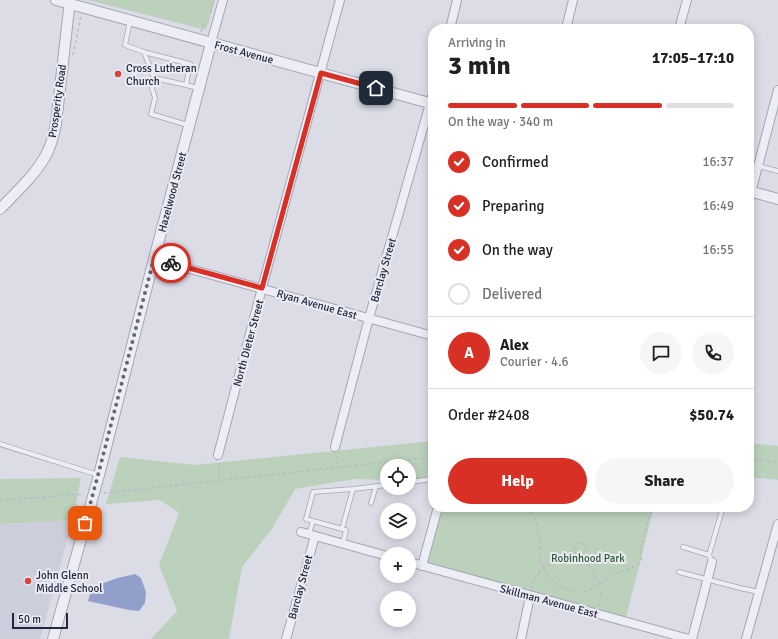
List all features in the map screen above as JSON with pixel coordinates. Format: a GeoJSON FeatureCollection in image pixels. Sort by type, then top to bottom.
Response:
{"type":"FeatureCollection","features":[{"type":"Feature","properties":{"kind":"street","name":"Frost Avenue"},"geometry":{"type":"LineString","coordinates":[[56,0],[69,2],[130,21],[321,73],[428,99]]}},
{"type":"Feature","properties":{"kind":"street","name":"Hazelwood Street"},"geometry":{"type":"LineString","coordinates":[[53,639],[94,494],[154,258],[223,0]]}},
{"type":"Feature","properties":{"kind":"street","name":"North Dieter Street"},"geometry":{"type":"LineString","coordinates":[[218,455],[340,0]]}},
{"type":"Feature","properties":{"kind":"street"},"geometry":{"type":"LineString","coordinates":[[451,24],[457,0]]}},
{"type":"Feature","properties":{"kind":"street"},"geometry":{"type":"LineString","coordinates":[[567,24],[573,0]]}},
{"type":"Feature","properties":{"kind":"street"},"geometry":{"type":"LineString","coordinates":[[680,24],[687,0]]}},
{"type":"Feature","properties":{"kind":"street","name":"Prosperity Road"},"geometry":{"type":"LineString","coordinates":[[0,209],[34,173],[42,162],[53,137],[56,124],[69,2]]}},
{"type":"Feature","properties":{"kind":"street"},"geometry":{"type":"LineString","coordinates":[[754,180],[778,90]]}},
{"type":"Feature","properties":{"kind":"street","name":"Barclay Street"},"geometry":{"type":"LineString","coordinates":[[335,447],[369,318],[428,114]]}},
{"type":"Feature","properties":{"kind":"street"},"geometry":{"type":"LineString","coordinates":[[754,195],[778,199]]}},
{"type":"Feature","properties":{"kind":"street","name":"Ryan Avenue East"},"geometry":{"type":"LineString","coordinates":[[154,258],[428,335]]}},
{"type":"Feature","properties":{"kind":"street"},"geometry":{"type":"LineString","coordinates":[[422,566],[437,512]]}},
{"type":"Feature","properties":{"kind":"street"},"geometry":{"type":"LineString","coordinates":[[746,639],[778,524]]}},
{"type":"Feature","properties":{"kind":"street"},"geometry":{"type":"LineString","coordinates":[[308,534],[380,554]]}},
{"type":"Feature","properties":{"kind":"street","name":"Barclay Street"},"geometry":{"type":"LineString","coordinates":[[286,639],[308,534]]}},
{"type":"Feature","properties":{"kind":"street"},"geometry":{"type":"LineString","coordinates":[[692,639],[707,580],[710,558]]}},
{"type":"Feature","properties":{"kind":"street","name":"Skillman Avenue East"},"geometry":{"type":"LineString","coordinates":[[416,564],[689,639]]}},
{"type":"Feature","properties":{"kind":"street"},"geometry":{"type":"LineString","coordinates":[[521,639],[530,596]]}},
{"type":"Feature","properties":{"kind":"lane"},"geometry":{"type":"LineString","coordinates":[[130,21],[125,45],[144,52],[190,64],[186,84]]}},
{"type":"Feature","properties":{"kind":"lane"},"geometry":{"type":"LineString","coordinates":[[144,52],[154,78],[152,88],[155,98],[152,114],[184,124],[190,124]]}},
{"type":"Feature","properties":{"kind":"lane"},"geometry":{"type":"LineString","coordinates":[[154,78],[199,88]]}},
{"type":"Feature","properties":{"kind":"lane"},"geometry":{"type":"LineString","coordinates":[[758,166],[778,171]]}},
{"type":"Feature","properties":{"kind":"lane"},"geometry":{"type":"LineString","coordinates":[[0,444],[98,475]]}},
{"type":"Feature","properties":{"kind":"lane"},"geometry":{"type":"LineString","coordinates":[[416,481],[428,480]]}},
{"type":"Feature","properties":{"kind":"lane"},"geometry":{"type":"LineString","coordinates":[[371,503],[376,486]]}},
{"type":"Feature","properties":{"kind":"lane"},"geometry":{"type":"LineString","coordinates":[[343,543],[346,530],[306,519],[313,492],[380,486]]}},
{"type":"Feature","properties":{"kind":"lane"},"geometry":{"type":"LineString","coordinates":[[342,529],[353,489]]}},
{"type":"Feature","properties":{"kind":"lane"},"geometry":{"type":"LineString","coordinates":[[683,547],[710,558],[722,512]]}},
{"type":"Feature","properties":{"kind":"lane"},"geometry":{"type":"LineString","coordinates":[[308,534],[313,521]]}},
{"type":"Feature","properties":{"kind":"lane"},"geometry":{"type":"LineString","coordinates":[[679,572],[759,592]]}},
{"type":"Feature","properties":{"kind":"path"},"geometry":{"type":"LineString","coordinates":[[211,16],[211,9],[214,0]]}},
{"type":"Feature","properties":{"kind":"path"},"geometry":{"type":"LineString","coordinates":[[198,39],[203,26],[210,20]]}},
{"type":"Feature","properties":{"kind":"path"},"geometry":{"type":"LineString","coordinates":[[335,447],[338,467]]}},
{"type":"Feature","properties":{"kind":"path"},"geometry":{"type":"LineString","coordinates":[[218,455],[219,480]]}},
{"type":"Feature","properties":{"kind":"path"},"geometry":{"type":"LineString","coordinates":[[0,500],[94,494],[428,458]]}},
{"type":"Feature","properties":{"kind":"path"},"geometry":{"type":"LineString","coordinates":[[754,460],[778,462]]}},
{"type":"Feature","properties":{"kind":"path"},"geometry":{"type":"LineString","coordinates":[[531,512],[536,522],[543,568],[551,580],[561,588],[583,592],[600,584],[616,573],[639,564],[641,559],[642,543],[651,512]]}},
{"type":"Feature","properties":{"kind":"path"},"geometry":{"type":"LineString","coordinates":[[574,552],[574,547],[576,544],[580,543],[583,544],[586,549],[583,554]]}},
{"type":"Feature","properties":{"kind":"path"},"geometry":{"type":"LineString","coordinates":[[530,596],[535,576],[543,568],[574,552]]}},
{"type":"Feature","properties":{"kind":"path"},"geometry":{"type":"LineString","coordinates":[[574,552],[580,555],[583,554]]}},
{"type":"Feature","properties":{"kind":"path"},"geometry":{"type":"LineString","coordinates":[[583,554],[600,584],[601,593],[597,614]]}},
{"type":"Feature","properties":{"kind":"shaded area","name":"John Glenn Middle School"},"geometry":{"type":"Polygon","coordinates":[[[73,520],[40,639],[0,639],[0,524],[73,520]]]}},
{"type":"Feature","properties":{"kind":"green space"},"geometry":{"type":"Polygon","coordinates":[[[88,0],[215,0],[206,30],[88,0]]]}},
{"type":"Feature","properties":{"kind":"green space"},"geometry":{"type":"Polygon","coordinates":[[[428,442],[428,481],[416,481],[416,459],[380,459],[380,480],[354,479],[295,489],[272,529],[242,567],[229,639],[151,639],[177,611],[159,565],[179,513],[160,500],[106,504],[120,457],[195,465],[428,442]]]}},
{"type":"Feature","properties":{"kind":"green space"},"geometry":{"type":"Polygon","coordinates":[[[754,444],[778,446],[778,480],[754,478],[754,444]]]}},
{"type":"Feature","properties":{"kind":"green space"},"geometry":{"type":"Polygon","coordinates":[[[81,478],[73,520],[0,524],[0,479],[81,478]]]}},
{"type":"Feature","properties":{"kind":"green space","name":"Robinhood Park"},"geometry":{"type":"Polygon","coordinates":[[[437,512],[653,512],[625,621],[422,566],[437,512]]]}},
{"type":"Feature","properties":{"kind":"water"},"geometry":{"type":"Polygon","coordinates":[[[135,574],[141,578],[146,592],[145,603],[139,611],[88,601],[92,587],[135,574]]]}},
{"type":"Feature","properties":{"kind":"way so far"},"geometry":{"type":"LineString","coordinates":[[85,523],[154,258],[171,263]]}},
{"type":"Feature","properties":{"kind":"place","name":"Cross Lutheran Church"},"geometry":{"type":"Point","coordinates":[118,74]}},
{"type":"Feature","properties":{"kind":"place","name":"John Glenn Middle School"},"geometry":{"type":"Point","coordinates":[28,581]}},
{"type":"Feature","properties":{"kind":"route"},"geometry":{"type":"LineString","coordinates":[[171,263],[262,288],[321,73],[376,88]]}}]}
